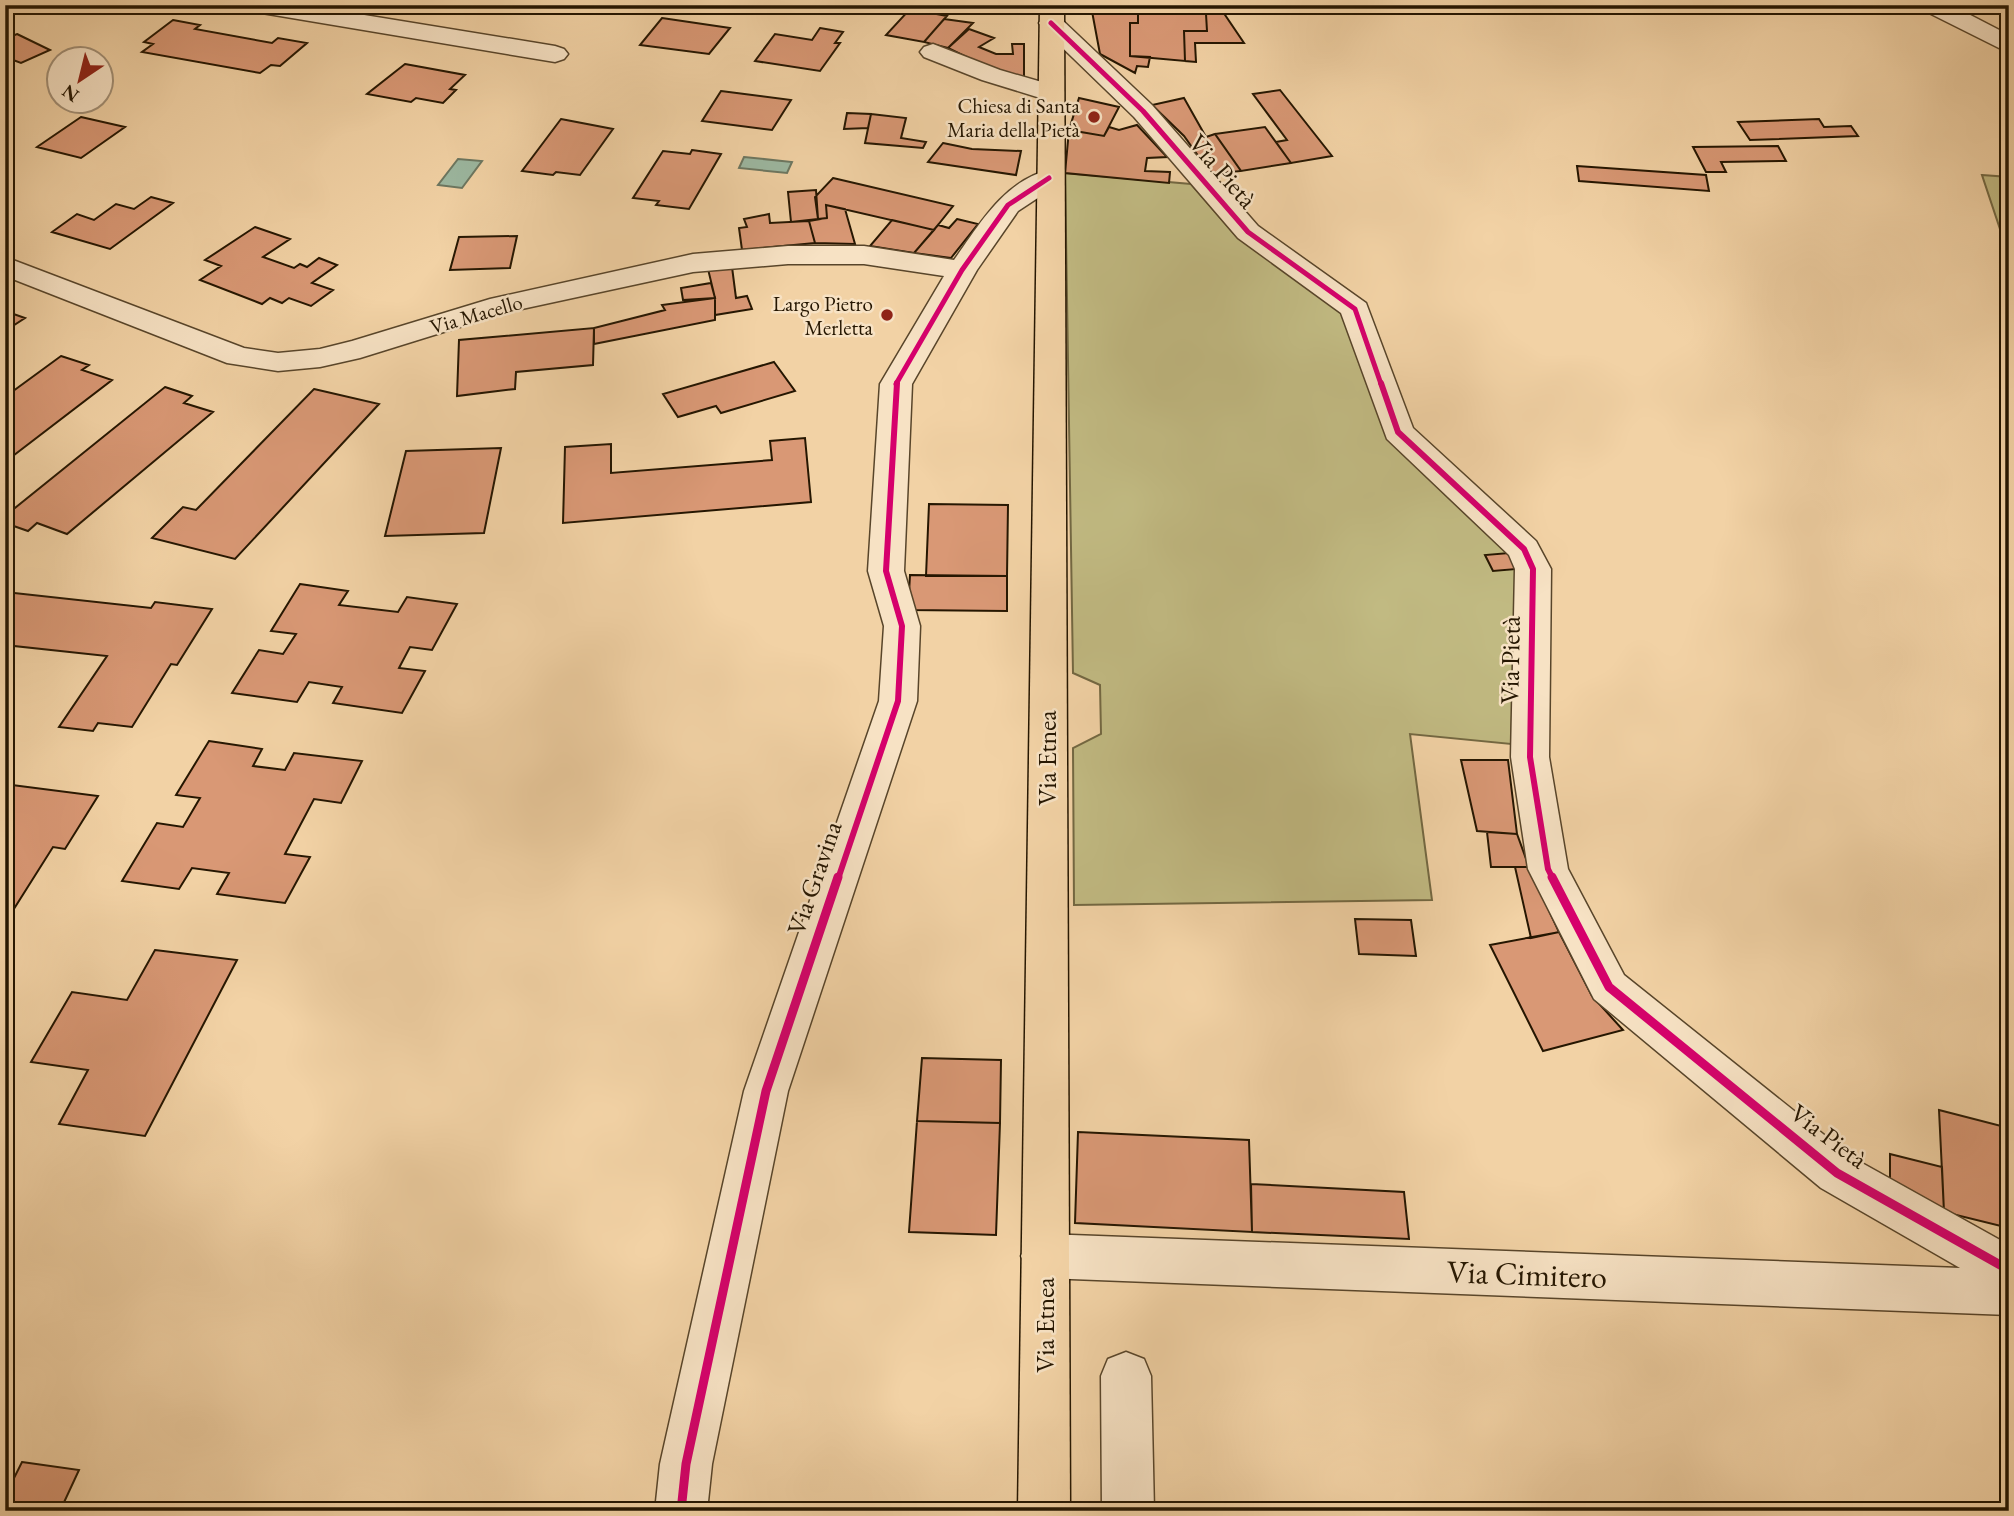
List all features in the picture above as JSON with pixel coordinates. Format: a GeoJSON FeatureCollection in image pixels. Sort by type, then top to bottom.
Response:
{"type":"FeatureCollection","features":[{"type":"Feature","properties":{"kind":"main road","name":"Via Etnea"},"geometry":{"type":"LineString","coordinates":[[1044,1511],[1051,14]]}},
{"type":"Feature","properties":{"kind":"street"},"geometry":{"type":"LineString","coordinates":[[256,5],[555,54]]}},
{"type":"Feature","properties":{"kind":"street"},"geometry":{"type":"LineString","coordinates":[[1932,5],[2009,45]]}},
{"type":"Feature","properties":{"kind":"street","name":"Via Pietà"},"geometry":{"type":"LineString","coordinates":[[1051,14],[1143,111],[1248,232],[1355,309],[1398,432],[1524,549],[1532,569],[1530,757],[1548,869],[1609,987],[1837,1173],[2009,1270]]}},
{"type":"Feature","properties":{"kind":"street"},"geometry":{"type":"LineString","coordinates":[[933,52],[991,75],[1050,93]]}},
{"type":"Feature","properties":{"kind":"street","name":"Via Gravina"},"geometry":{"type":"LineString","coordinates":[[681,1511],[686,1464],[766,1091],[840,864],[898,701],[902,626],[886,571],[896,384],[962,270],[1008,205],[1049,178]]}},
{"type":"Feature","properties":{"kind":"street","name":"Via Macello"},"geometry":{"type":"LineString","coordinates":[[5,266],[238,356],[278,362],[320,358],[360,349],[501,305],[693,263],[788,255],[852,255],[962,270]]}},
{"type":"Feature","properties":{"kind":"street","name":"Via Cimitero"},"geometry":{"type":"LineString","coordinates":[[1045,1256],[2009,1292]]}},
{"type":"Feature","properties":{"kind":"street"},"geometry":{"type":"LineString","coordinates":[[1126,1376],[1128,1511]]}},
{"type":"Feature","properties":{"kind":"shaded area"},"geometry":{"type":"Polygon","coordinates":[[[744,157],[792,162],[787,173],[739,168],[744,157]]]}},
{"type":"Feature","properties":{"kind":"shaded area"},"geometry":{"type":"Polygon","coordinates":[[[458,159],[482,161],[462,188],[438,185],[458,159]]]}},
{"type":"Feature","properties":{"kind":"shaded area"},"geometry":{"type":"Polygon","coordinates":[[[1065,173],[1191,184],[1236,236],[1347,317],[1383,428],[1509,553],[1517,569],[1511,744],[1410,734],[1432,900],[1074,905],[1073,748],[1101,734],[1100,685],[1073,673],[1065,173]]]}},
{"type":"Feature","properties":{"kind":"shaded area"},"geometry":{"type":"Polygon","coordinates":[[[1982,175],[2009,177],[2009,256],[1982,175]]]}},
{"type":"Feature","properties":{"kind":"building"},"geometry":{"type":"Polygon","coordinates":[[[504,5],[584,5],[576,14],[504,5]]]}},
{"type":"Feature","properties":{"kind":"building"},"geometry":{"type":"Polygon","coordinates":[[[1091,6],[1221,9],[1244,43],[1195,43],[1196,62],[1185,61],[1184,31],[1207,31],[1206,14],[1138,12],[1138,23],[1130,23],[1130,56],[1150,57],[1148,67],[1137,66],[1135,73],[1100,54],[1091,6]]]}},
{"type":"Feature","properties":{"kind":"building"},"geometry":{"type":"Polygon","coordinates":[[[910,9],[947,16],[924,42],[886,35],[910,9]]]}},
{"type":"Feature","properties":{"kind":"building"},"geometry":{"type":"Polygon","coordinates":[[[1138,12],[1206,14],[1207,31],[1184,31],[1185,61],[1130,56],[1130,23],[1138,23],[1138,12]]]}},
{"type":"Feature","properties":{"kind":"building"},"geometry":{"type":"Polygon","coordinates":[[[662,18],[730,28],[709,54],[640,45],[662,18]]]}},
{"type":"Feature","properties":{"kind":"building"},"geometry":{"type":"Polygon","coordinates":[[[944,19],[973,23],[948,48],[924,42],[944,19]]]}},
{"type":"Feature","properties":{"kind":"building"},"geometry":{"type":"Polygon","coordinates":[[[173,20],[200,25],[195,29],[272,43],[278,38],[307,43],[280,66],[271,65],[260,73],[142,52],[153,44],[144,42],[173,20]]]}},
{"type":"Feature","properties":{"kind":"building"},"geometry":{"type":"Polygon","coordinates":[[[820,28],[843,32],[835,43],[840,43],[820,71],[755,61],[775,34],[812,40],[820,28]]]}},
{"type":"Feature","properties":{"kind":"building"},"geometry":{"type":"Polygon","coordinates":[[[969,29],[994,38],[979,47],[996,54],[1013,54],[1012,44],[1024,44],[1024,80],[993,70],[948,48],[969,29]]]}},
{"type":"Feature","properties":{"kind":"building"},"geometry":{"type":"Polygon","coordinates":[[[17,34],[46,48],[46,52],[21,63],[5,57],[5,39],[17,34]]]}},
{"type":"Feature","properties":{"kind":"building"},"geometry":{"type":"Polygon","coordinates":[[[405,64],[465,75],[450,89],[456,90],[443,103],[416,98],[411,102],[367,94],[405,64]]]}},
{"type":"Feature","properties":{"kind":"building"},"geometry":{"type":"Polygon","coordinates":[[[1280,90],[1332,156],[1291,163],[1276,142],[1287,140],[1253,94],[1280,90]]]}},
{"type":"Feature","properties":{"kind":"building"},"geometry":{"type":"Polygon","coordinates":[[[721,91],[791,100],[772,130],[702,121],[721,91]]]}},
{"type":"Feature","properties":{"kind":"building","name":"Chiesa di Santa Maria della Pietà"},"geometry":{"type":"Polygon","coordinates":[[[1079,98],[1119,107],[1104,136],[1069,130],[1079,98]]]}},
{"type":"Feature","properties":{"kind":"building"},"geometry":{"type":"Polygon","coordinates":[[[1184,98],[1206,137],[1215,134],[1241,171],[1211,174],[1184,136],[1152,105],[1184,98]]]}},
{"type":"Feature","properties":{"kind":"building"},"geometry":{"type":"Polygon","coordinates":[[[847,113],[871,114],[868,128],[844,129],[847,113]]]}},
{"type":"Feature","properties":{"kind":"building"},"geometry":{"type":"Polygon","coordinates":[[[871,114],[906,118],[901,138],[926,142],[923,148],[865,143],[871,114]]]}},
{"type":"Feature","properties":{"kind":"building"},"geometry":{"type":"Polygon","coordinates":[[[81,117],[125,127],[81,158],[37,147],[81,117]]]}},
{"type":"Feature","properties":{"kind":"building"},"geometry":{"type":"Polygon","coordinates":[[[561,119],[613,129],[580,175],[522,171],[561,119]]]}},
{"type":"Feature","properties":{"kind":"building"},"geometry":{"type":"Polygon","coordinates":[[[1819,119],[1824,127],[1851,126],[1858,136],[1750,140],[1738,122],[1819,119]]]}},
{"type":"Feature","properties":{"kind":"building"},"geometry":{"type":"Polygon","coordinates":[[[1137,125],[1167,157],[1147,158],[1145,171],[1170,172],[1169,183],[1065,173],[1069,130],[1104,136],[1109,127],[1119,130],[1137,125]]]}},
{"type":"Feature","properties":{"kind":"building"},"geometry":{"type":"Polygon","coordinates":[[[1265,127],[1291,163],[1241,171],[1215,134],[1265,127]]]}},
{"type":"Feature","properties":{"kind":"building"},"geometry":{"type":"Polygon","coordinates":[[[943,143],[972,149],[1021,151],[1016,175],[928,162],[943,143]]]}},
{"type":"Feature","properties":{"kind":"building"},"geometry":{"type":"Polygon","coordinates":[[[1778,146],[1786,161],[1721,162],[1726,172],[1706,172],[1693,147],[1778,146]]]}},
{"type":"Feature","properties":{"kind":"building"},"geometry":{"type":"Polygon","coordinates":[[[692,150],[721,154],[689,209],[656,205],[659,201],[633,198],[663,151],[690,154],[692,150]]]}},
{"type":"Feature","properties":{"kind":"building"},"geometry":{"type":"Polygon","coordinates":[[[1577,166],[1706,175],[1709,191],[1579,181],[1577,166]]]}},
{"type":"Feature","properties":{"kind":"building"},"geometry":{"type":"Polygon","coordinates":[[[833,178],[953,206],[934,230],[826,205],[827,218],[818,219],[815,197],[833,178]]]}},
{"type":"Feature","properties":{"kind":"building"},"geometry":{"type":"Polygon","coordinates":[[[816,190],[818,219],[791,222],[788,192],[816,190]]]}},
{"type":"Feature","properties":{"kind":"building"},"geometry":{"type":"Polygon","coordinates":[[[151,197],[173,203],[110,249],[52,232],[77,214],[94,220],[116,204],[134,209],[151,197]]]}},
{"type":"Feature","properties":{"kind":"building"},"geometry":{"type":"Polygon","coordinates":[[[826,205],[845,209],[855,244],[815,243],[809,221],[827,218],[826,205]]]}},
{"type":"Feature","properties":{"kind":"building"},"geometry":{"type":"Polygon","coordinates":[[[769,214],[770,223],[809,221],[815,243],[742,250],[739,228],[747,227],[744,219],[769,214]]]}},
{"type":"Feature","properties":{"kind":"building"},"geometry":{"type":"Polygon","coordinates":[[[957,219],[978,224],[951,258],[914,253],[938,225],[949,228],[957,219]]]}},
{"type":"Feature","properties":{"kind":"building"},"geometry":{"type":"Polygon","coordinates":[[[892,220],[934,230],[914,253],[870,246],[892,220]]]}},
{"type":"Feature","properties":{"kind":"building"},"geometry":{"type":"Polygon","coordinates":[[[255,227],[290,239],[263,257],[294,268],[300,264],[307,267],[319,258],[337,265],[312,283],[333,290],[311,306],[289,298],[282,303],[270,298],[262,304],[200,280],[221,266],[205,260],[255,227]]]}},
{"type":"Feature","properties":{"kind":"building"},"geometry":{"type":"Polygon","coordinates":[[[517,236],[510,268],[450,270],[459,237],[517,236]]]}},
{"type":"Feature","properties":{"kind":"building"},"geometry":{"type":"Polygon","coordinates":[[[732,267],[736,298],[747,296],[752,309],[715,315],[715,298],[708,269],[732,267]]]}},
{"type":"Feature","properties":{"kind":"building"},"geometry":{"type":"Polygon","coordinates":[[[711,283],[715,298],[683,300],[681,288],[711,283]]]}},
{"type":"Feature","properties":{"kind":"building"},"geometry":{"type":"Polygon","coordinates":[[[715,298],[715,320],[594,344],[594,328],[665,310],[662,305],[715,298]]]}},
{"type":"Feature","properties":{"kind":"building"},"geometry":{"type":"Polygon","coordinates":[[[5,311],[25,318],[5,331],[5,311]]]}},
{"type":"Feature","properties":{"kind":"building"},"geometry":{"type":"Polygon","coordinates":[[[594,328],[593,365],[516,372],[515,389],[457,396],[459,340],[594,328]]]}},
{"type":"Feature","properties":{"kind":"building"},"geometry":{"type":"Polygon","coordinates":[[[61,356],[89,365],[82,370],[112,380],[5,462],[5,397],[61,356]]]}},
{"type":"Feature","properties":{"kind":"building"},"geometry":{"type":"Polygon","coordinates":[[[774,362],[795,391],[721,413],[716,406],[678,417],[663,394],[774,362]]]}},
{"type":"Feature","properties":{"kind":"building"},"geometry":{"type":"Polygon","coordinates":[[[165,387],[192,396],[184,403],[213,412],[67,534],[37,523],[28,531],[5,523],[5,516],[165,387]]]}},
{"type":"Feature","properties":{"kind":"building"},"geometry":{"type":"Polygon","coordinates":[[[314,389],[379,404],[235,559],[152,538],[183,507],[196,510],[314,389]]]}},
{"type":"Feature","properties":{"kind":"building"},"geometry":{"type":"Polygon","coordinates":[[[805,438],[811,502],[563,523],[565,447],[611,444],[611,473],[772,460],[770,441],[805,438]]]}},
{"type":"Feature","properties":{"kind":"building"},"geometry":{"type":"Polygon","coordinates":[[[501,448],[484,533],[385,536],[406,451],[501,448]]]}},
{"type":"Feature","properties":{"kind":"building"},"geometry":{"type":"Polygon","coordinates":[[[929,504],[1008,505],[1007,576],[926,576],[929,504]]]}},
{"type":"Feature","properties":{"kind":"building"},"geometry":{"type":"Polygon","coordinates":[[[1509,553],[1517,569],[1493,571],[1485,555],[1509,553]]]}},
{"type":"Feature","properties":{"kind":"building"},"geometry":{"type":"Polygon","coordinates":[[[910,575],[1007,576],[1007,611],[908,610],[910,575]]]}},
{"type":"Feature","properties":{"kind":"building"},"geometry":{"type":"Polygon","coordinates":[[[300,584],[348,591],[339,605],[398,612],[407,597],[457,604],[432,650],[410,647],[399,668],[425,671],[402,713],[333,703],[342,687],[309,682],[297,702],[232,693],[259,650],[283,654],[296,634],[271,631],[300,584]]]}},
{"type":"Feature","properties":{"kind":"building"},"geometry":{"type":"Polygon","coordinates":[[[5,592],[151,608],[155,602],[212,609],[177,665],[171,664],[132,727],[98,723],[93,731],[59,727],[107,656],[5,645],[5,592]]]}},
{"type":"Feature","properties":{"kind":"building"},"geometry":{"type":"Polygon","coordinates":[[[209,741],[262,749],[253,766],[285,770],[294,753],[362,761],[341,803],[314,799],[285,854],[310,857],[285,903],[217,894],[229,873],[192,868],[179,889],[122,881],[157,823],[183,827],[200,798],[176,795],[209,741]]]}},
{"type":"Feature","properties":{"kind":"building"},"geometry":{"type":"Polygon","coordinates":[[[1461,760],[1508,760],[1517,834],[1477,831],[1461,760]]]}},
{"type":"Feature","properties":{"kind":"building"},"geometry":{"type":"Polygon","coordinates":[[[12,785],[98,796],[65,849],[53,847],[5,923],[5,791],[12,785]]]}},
{"type":"Feature","properties":{"kind":"building"},"geometry":{"type":"Polygon","coordinates":[[[1487,832],[1517,834],[1529,867],[1491,867],[1487,832]]]}},
{"type":"Feature","properties":{"kind":"building"},"geometry":{"type":"Polygon","coordinates":[[[1515,867],[1529,867],[1559,932],[1531,938],[1515,867]]]}},
{"type":"Feature","properties":{"kind":"building"},"geometry":{"type":"Polygon","coordinates":[[[1355,919],[1411,920],[1416,956],[1359,954],[1355,919]]]}},
{"type":"Feature","properties":{"kind":"building"},"geometry":{"type":"Polygon","coordinates":[[[1559,932],[1592,996],[1623,1030],[1543,1051],[1490,945],[1559,932]]]}},
{"type":"Feature","properties":{"kind":"building"},"geometry":{"type":"Polygon","coordinates":[[[155,950],[237,960],[145,1136],[59,1124],[88,1070],[31,1062],[72,992],[127,1000],[155,950]]]}},
{"type":"Feature","properties":{"kind":"building"},"geometry":{"type":"Polygon","coordinates":[[[922,1058],[1001,1060],[1000,1123],[917,1121],[922,1058]]]}},
{"type":"Feature","properties":{"kind":"building"},"geometry":{"type":"Polygon","coordinates":[[[1939,1110],[2009,1128],[2009,1228],[1944,1212],[1939,1110]]]}},
{"type":"Feature","properties":{"kind":"building"},"geometry":{"type":"Polygon","coordinates":[[[917,1121],[1000,1123],[996,1235],[909,1232],[917,1121]]]}},
{"type":"Feature","properties":{"kind":"building"},"geometry":{"type":"Polygon","coordinates":[[[1078,1132],[1249,1140],[1252,1232],[1075,1223],[1078,1132]]]}},
{"type":"Feature","properties":{"kind":"building"},"geometry":{"type":"Polygon","coordinates":[[[1890,1154],[1942,1167],[1944,1212],[1890,1188],[1890,1154]]]}},
{"type":"Feature","properties":{"kind":"building"},"geometry":{"type":"Polygon","coordinates":[[[1251,1184],[1404,1192],[1409,1239],[1252,1232],[1251,1184]]]}},
{"type":"Feature","properties":{"kind":"building"},"geometry":{"type":"Polygon","coordinates":[[[22,1462],[79,1470],[60,1511],[5,1511],[5,1496],[22,1462]]]}},
{"type":"Feature","properties":{"kind":"cycle path"},"geometry":{"type":"LineString","coordinates":[[1051,23],[1143,111],[1248,232],[1355,309],[1398,432],[1524,549],[1533,569],[1530,757],[1548,869],[1609,987],[1837,1173],[2009,1270]]}},
{"type":"Feature","properties":{"kind":"cycle path"},"geometry":{"type":"LineString","coordinates":[[681,1511],[686,1464],[766,1091],[898,701],[902,626],[886,571],[896,384],[962,270],[1008,205],[1049,178]]}},
{"type":"Feature","properties":{"kind":"place","name":"Chiesa di Santa Maria della Pietà"},"geometry":{"type":"Point","coordinates":[1094,117]}},
{"type":"Feature","properties":{"kind":"place","name":"Largo Pietro Merletta"},"geometry":{"type":"Point","coordinates":[887,315]}}]}
